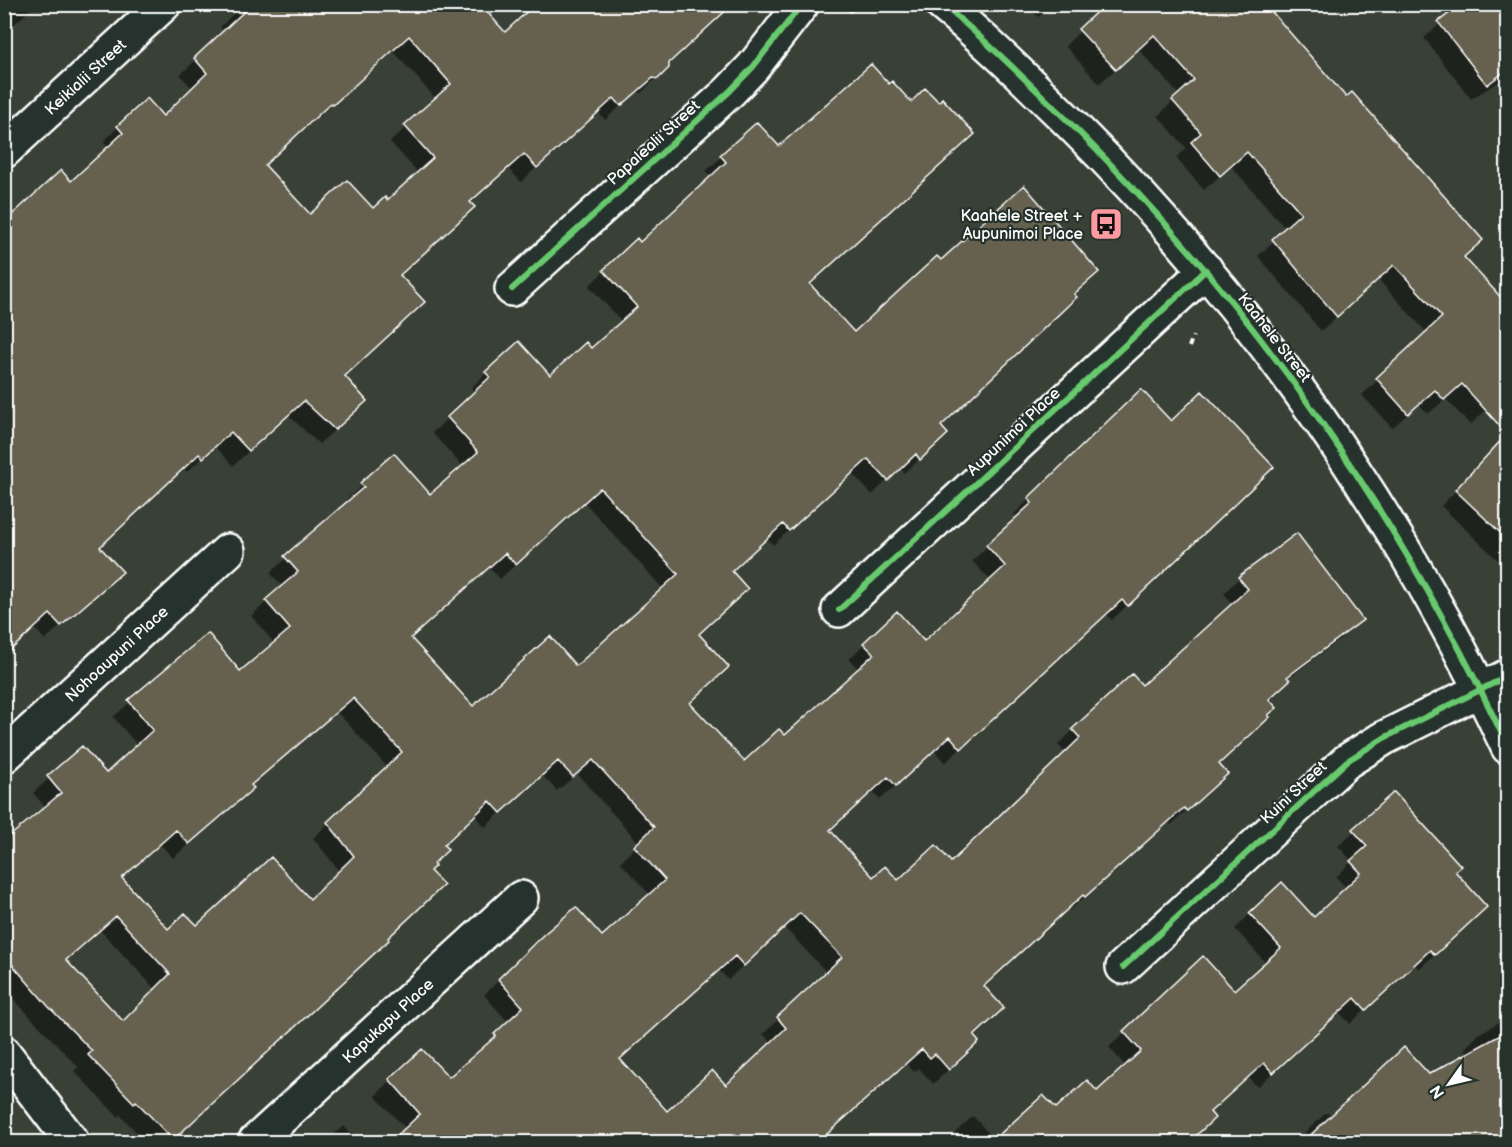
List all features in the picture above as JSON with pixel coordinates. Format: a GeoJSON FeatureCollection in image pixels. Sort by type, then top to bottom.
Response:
{"type":"FeatureCollection","features":[{"type":"Feature","properties":{"kind":"street","name":"Keikialii Street"},"geometry":{"type":"LineString","coordinates":[[4,151],[164,4]]}},
{"type":"Feature","properties":{"kind":"street","name":"Papalealii Street"},"geometry":{"type":"LineString","coordinates":[[512,289],[730,91],[753,67],[802,4]]}},
{"type":"Feature","properties":{"kind":"street","name":"Kaahele Street"},"geometry":{"type":"LineString","coordinates":[[942,4],[1038,92],[1119,172],[1206,270],[1304,396],[1370,494],[1436,605],[1494,682],[1508,747]]}},
{"type":"Feature","properties":{"kind":"street","name":"Aupunimoi Place"},"geometry":{"type":"LineString","coordinates":[[839,610],[1206,270]]}},
{"type":"Feature","properties":{"kind":"street","name":"Nohoaupuni Place"},"geometry":{"type":"LineString","coordinates":[[4,756],[228,551]]}},
{"type":"Feature","properties":{"kind":"street","name":"Kuini Street"},"geometry":{"type":"LineString","coordinates":[[1123,966],[1347,761],[1384,738],[1494,682]]}},
{"type":"Feature","properties":{"kind":"street","name":"Kapukapu Place"},"geometry":{"type":"LineString","coordinates":[[255,1143],[521,897]]}},
{"type":"Feature","properties":{"kind":"street"},"geometry":{"type":"LineString","coordinates":[[4,1053],[72,1143]]}},
{"type":"Feature","properties":{"kind":"path"},"geometry":{"type":"LineString","coordinates":[[850,12],[852,4]]}},
{"type":"Feature","properties":{"kind":"path"},"geometry":{"type":"LineString","coordinates":[[1189,347],[1193,336]]}},
{"type":"Feature","properties":{"kind":"building"},"geometry":{"type":"Polygon","coordinates":[[[252,4],[480,4],[505,32],[535,4],[733,4],[669,63],[669,68],[658,79],[653,78],[621,106],[614,98],[537,168],[524,154],[470,202],[475,207],[400,275],[425,302],[345,376],[367,401],[335,430],[304,401],[249,451],[231,432],[203,458],[199,454],[100,547],[123,572],[61,626],[50,614],[4,656],[4,222],[61,170],[71,181],[123,133],[117,126],[147,98],[163,116],[207,73],[194,58],[252,4]],[[409,36],[333,105],[331,103],[265,165],[310,214],[347,180],[373,208],[385,197],[387,200],[433,158],[404,125],[451,84],[409,36]]]}},
{"type":"Feature","properties":{"kind":"building"},"geometry":{"type":"Polygon","coordinates":[[[1105,4],[1265,4],[1346,97],[1352,92],[1483,240],[1464,257],[1508,305],[1508,540],[1455,490],[1507,434],[1462,384],[1444,400],[1435,390],[1408,414],[1376,378],[1442,317],[1394,265],[1337,317],[1272,239],[1301,213],[1247,152],[1220,176],[1191,142],[1201,133],[1172,100],[1194,80],[1154,35],[1116,70],[1078,29],[1105,4]]]}},
{"type":"Feature","properties":{"kind":"building"},"geometry":{"type":"Polygon","coordinates":[[[1461,4],[1508,4],[1508,69],[1487,85],[1438,22],[1461,4]]]}},
{"type":"Feature","properties":{"kind":"building"},"geometry":{"type":"Polygon","coordinates":[[[871,64],[889,84],[892,81],[911,102],[925,88],[939,102],[942,98],[975,134],[810,284],[854,332],[937,256],[941,260],[1024,185],[1099,272],[1074,294],[1077,297],[941,426],[948,434],[920,460],[916,454],[888,481],[868,459],[789,531],[783,524],[732,571],[748,589],[699,634],[729,667],[690,703],[744,761],[779,729],[785,735],[874,654],[863,643],[897,611],[924,641],[1005,566],[986,545],[1032,503],[1028,498],[1141,389],[1171,421],[1202,391],[1274,467],[1128,606],[1122,600],[961,749],[950,736],[896,786],[888,777],[830,830],[873,877],[885,866],[898,880],[936,845],[951,862],[1080,738],[1072,729],[1132,674],[1142,685],[1248,589],[1238,577],[1297,533],[1363,620],[1287,677],[1290,680],[1269,699],[1277,708],[1268,715],[1270,717],[1219,764],[1228,774],[1187,811],[1184,808],[1085,897],[1083,895],[984,986],[1004,1008],[974,1036],[979,1042],[949,1070],[935,1054],[930,1058],[922,1049],[817,1143],[389,1143],[420,1114],[389,1079],[422,1049],[449,1077],[496,1036],[494,1034],[523,1007],[498,979],[544,934],[576,907],[602,936],[665,880],[634,846],[654,827],[593,760],[573,777],[558,761],[501,813],[490,801],[444,845],[448,850],[433,864],[435,866],[430,871],[444,885],[388,938],[389,940],[173,1140],[88,1055],[92,1051],[48,1006],[4,955],[4,841],[61,793],[47,776],[82,746],[106,773],[153,730],[128,700],[208,633],[240,671],[290,629],[265,600],[298,572],[284,556],[364,487],[360,483],[394,453],[430,494],[478,452],[447,417],[490,377],[485,372],[519,341],[550,375],[586,342],[591,348],[637,307],[603,270],[637,238],[640,242],[726,162],[720,155],[757,122],[779,146],[871,64]],[[600,488],[516,565],[505,553],[411,638],[473,706],[550,636],[576,666],[678,574],[600,488]],[[353,698],[251,785],[254,788],[189,844],[176,830],[122,878],[168,929],[185,913],[197,925],[271,857],[310,899],[354,856],[327,822],[402,752],[353,698]],[[800,913],[744,966],[735,956],[620,1059],[667,1111],[712,1070],[726,1085],[786,1028],[777,1017],[842,957],[800,913]],[[116,916],[66,960],[123,1021],[170,974],[116,916]]]}},
{"type":"Feature","properties":{"kind":"building"},"geometry":{"type":"Polygon","coordinates":[[[1394,792],[1461,866],[1455,871],[1487,907],[1435,955],[1430,950],[1366,1010],[1355,998],[1273,1073],[1264,1063],[1210,1112],[1215,1118],[1188,1143],[990,1143],[1043,1095],[1056,1108],[1087,1080],[1097,1091],[1141,1051],[1123,1031],[1203,956],[1234,990],[1281,948],[1249,913],[1282,882],[1314,917],[1361,873],[1350,861],[1367,846],[1352,829],[1394,792]]]}},
{"type":"Feature","properties":{"kind":"building"},"geometry":{"type":"Polygon","coordinates":[[[1508,1031],[1508,1143],[1302,1143],[1404,1047],[1429,1074],[1508,1031]]]}},
{"type":"Feature","properties":{"kind":"cycle path"},"geometry":{"type":"LineString","coordinates":[[512,289],[730,91],[753,67],[802,4]]}},
{"type":"Feature","properties":{"kind":"cycle path"},"geometry":{"type":"LineString","coordinates":[[942,4],[1070,123],[1137,192],[1260,338],[1317,416],[1370,495],[1420,577],[1466,661],[1508,747]]}},
{"type":"Feature","properties":{"kind":"cycle path"},"geometry":{"type":"LineString","coordinates":[[839,610],[1206,270]]}},
{"type":"Feature","properties":{"kind":"cycle path"},"geometry":{"type":"LineString","coordinates":[[1123,967],[1347,761],[1384,738],[1508,676]]}},
{"type":"Feature","properties":{"kind":"place","name":"Kaahele Street + Aupunimoi Place"},"geometry":{"type":"Point","coordinates":[1106,224]}}]}
